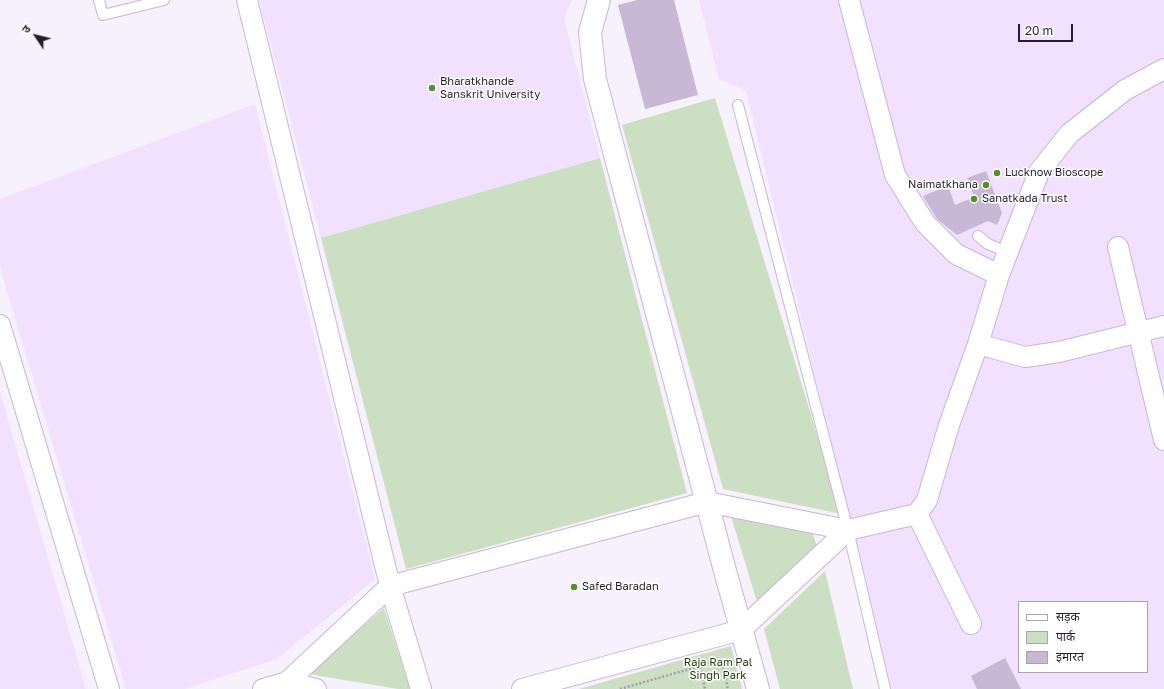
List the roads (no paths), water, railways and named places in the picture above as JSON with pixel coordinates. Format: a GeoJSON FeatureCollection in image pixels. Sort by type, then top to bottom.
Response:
{"type":"FeatureCollection","features":[{"type":"Feature","properties":{"kind":"street"},"geometry":{"type":"LineString","coordinates":[[247,0],[390,586],[421,689]]}},
{"type":"Feature","properties":{"kind":"street"},"geometry":{"type":"LineString","coordinates":[[599,0],[590,32],[595,79],[758,689]]}},
{"type":"Feature","properties":{"kind":"street"},"geometry":{"type":"LineString","coordinates":[[849,0],[895,175],[925,223],[956,254],[998,275]]}},
{"type":"Feature","properties":{"kind":"street"},"geometry":{"type":"LineString","coordinates":[[263,689],[287,682],[390,586],[707,502],[848,530],[917,514],[927,500],[949,425],[978,344],[998,275],[1039,172],[1069,134],[1125,90],[1164,70]]}},
{"type":"Feature","properties":{"kind":"street"},"geometry":{"type":"LineString","coordinates":[[1118,247],[1164,440]]}},
{"type":"Feature","properties":{"kind":"street"},"geometry":{"type":"LineString","coordinates":[[0,326],[109,689]]}},
{"type":"Feature","properties":{"kind":"street"},"geometry":{"type":"LineString","coordinates":[[978,344],[1025,357],[1059,352],[1164,326]]}},
{"type":"Feature","properties":{"kind":"street"},"geometry":{"type":"LineString","coordinates":[[917,514],[971,624]]}},
{"type":"Feature","properties":{"kind":"street"},"geometry":{"type":"LineString","coordinates":[[522,689],[741,630],[848,530]]}},
{"type":"Feature","properties":{"kind":"street"},"geometry":{"type":"LineString","coordinates":[[287,682],[316,689]]}},
{"type":"Feature","properties":{"kind":"lane"},"geometry":{"type":"LineString","coordinates":[[99,0],[103,15],[164,0]]}},
{"type":"Feature","properties":{"kind":"lane"},"geometry":{"type":"LineString","coordinates":[[738,106],[848,530],[885,689]]}},
{"type":"Feature","properties":{"kind":"lane"},"geometry":{"type":"LineString","coordinates":[[978,236],[988,244],[1007,252]]}},
{"type":"Feature","properties":{"kind":"place","name":"Bharatkhande Sanskrit University"},"geometry":{"type":"Point","coordinates":[432,88]}},
{"type":"Feature","properties":{"kind":"place","name":"Lucknow Bioscope"},"geometry":{"type":"Point","coordinates":[997,173]}},
{"type":"Feature","properties":{"kind":"place","name":"Naimatkhana"},"geometry":{"type":"Point","coordinates":[986,185]}},
{"type":"Feature","properties":{"kind":"place","name":"Sanatkada Trust"},"geometry":{"type":"Point","coordinates":[974,199]}},
{"type":"Feature","properties":{"kind":"place","name":"Safed Baradan"},"geometry":{"type":"Point","coordinates":[574,587]}},
{"type":"Feature","properties":{"kind":"park label","name":"Raja Ram Pal Singh Park"},"geometry":{"type":"Point","coordinates":[718,669]}}]}
